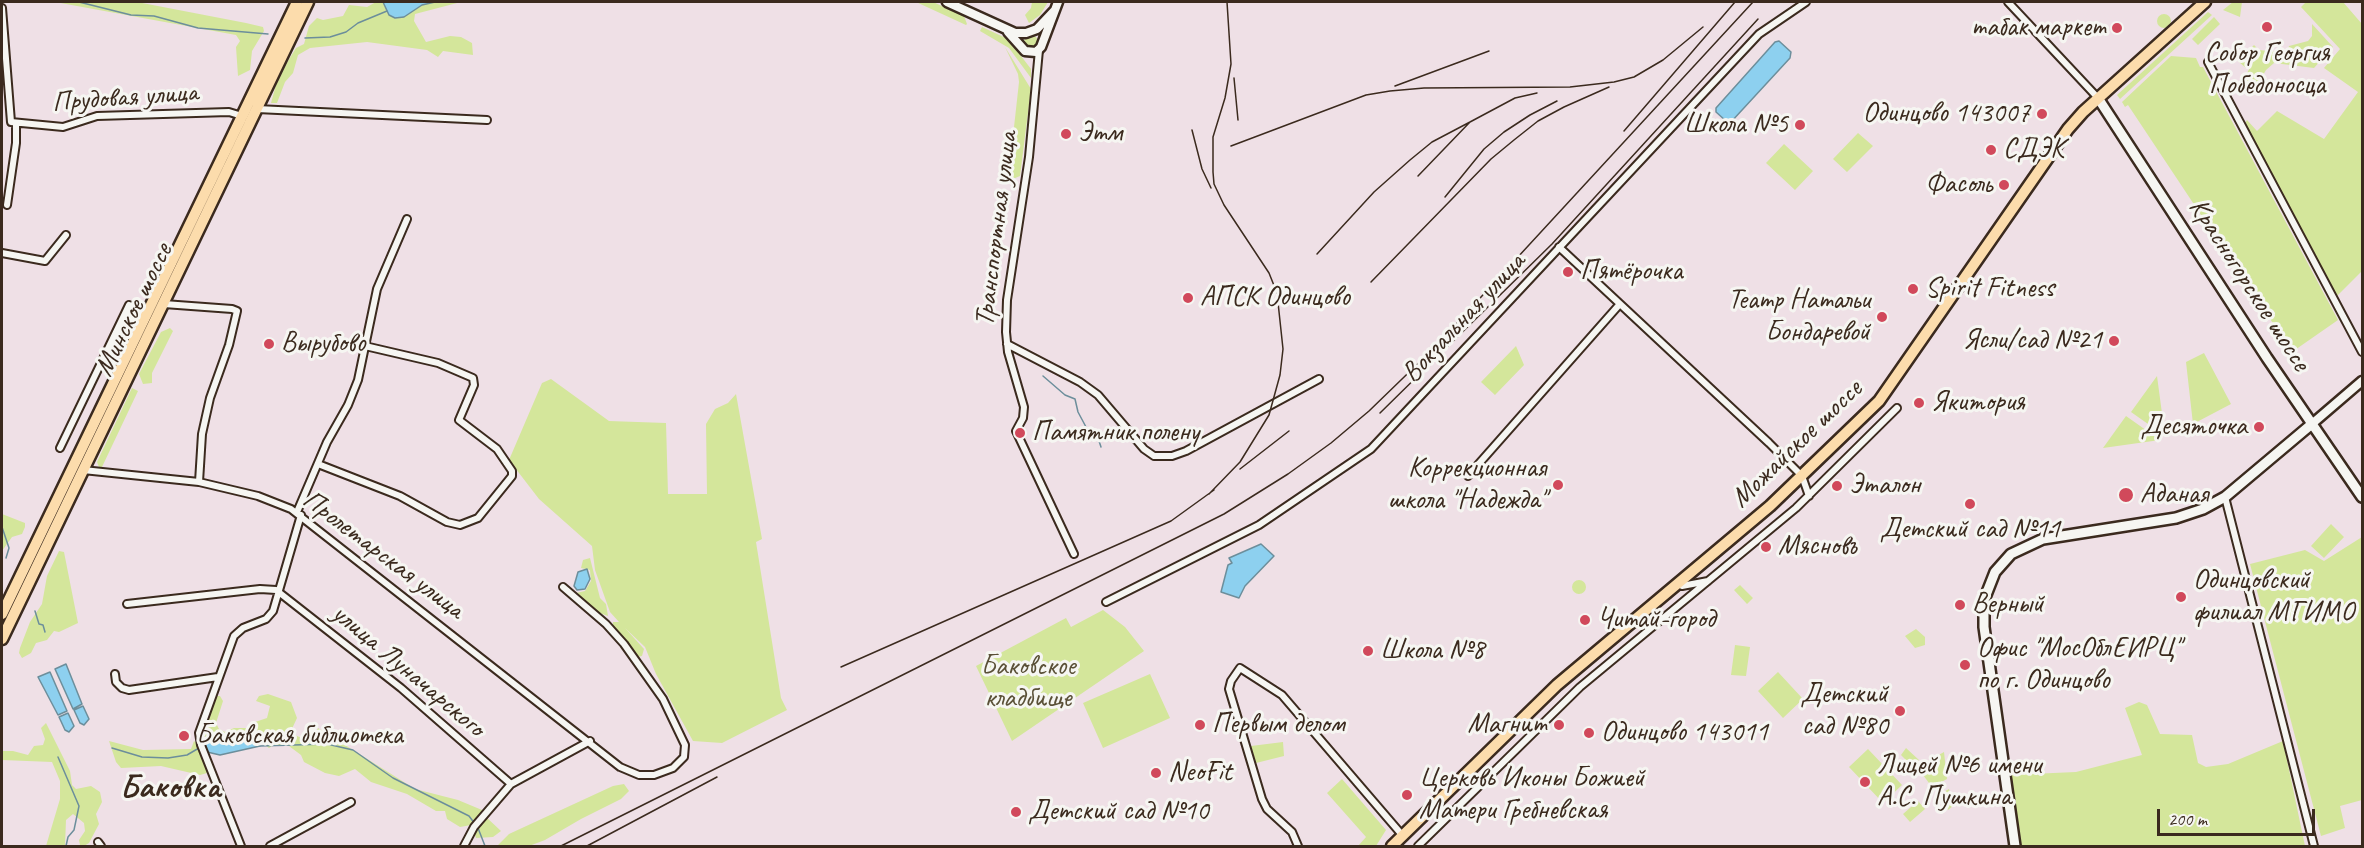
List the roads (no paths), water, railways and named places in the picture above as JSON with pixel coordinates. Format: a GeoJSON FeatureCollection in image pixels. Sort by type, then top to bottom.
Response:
{"type":"FeatureCollection","features":[{"type":"Feature","properties":{"kind":"main road","name":"Минское шоссе"},"geometry":{"type":"LineString","coordinates":[[2,614],[297,2]]}},
{"type":"Feature","properties":{"kind":"main road","name":"Минское шоссе"},"geometry":{"type":"LineString","coordinates":[[2,639],[308,2]]}},
{"type":"Feature","properties":{"kind":"main road","name":"Можайское шоссе"},"geometry":{"type":"LineString","coordinates":[[1392,846],[1402,841],[1561,689],[1804,478],[1892,395],[2072,134],[2100,100],[2205,2]]}},
{"type":"Feature","properties":{"kind":"main road","name":"Можайское шоссе"},"geometry":{"type":"LineString","coordinates":[[2100,100],[2214,2]]}},
{"type":"Feature","properties":{"kind":"main road","name":"Красногорское шоссе"},"geometry":{"type":"LineString","coordinates":[[2100,100],[2267,358],[2362,497]]}},
{"type":"Feature","properties":{"kind":"main road"},"geometry":{"type":"LineString","coordinates":[[2015,846],[1983,620],[1984,600],[1995,572],[2011,554],[2031,543],[2187,516],[2225,497],[2313,423]]}},
{"type":"Feature","properties":{"kind":"main road","name":"Можайское шоссе"},"geometry":{"type":"LineString","coordinates":[[1402,841],[1557,685],[1804,478]]}},
{"type":"Feature","properties":{"kind":"street"},"geometry":{"type":"LineString","coordinates":[[947,2],[1008,32],[1028,53],[1038,72]]}},
{"type":"Feature","properties":{"kind":"street"},"geometry":{"type":"LineString","coordinates":[[1028,53],[1040,47],[1058,2]]}},
{"type":"Feature","properties":{"kind":"street","name":"Вокзальная улица"},"geometry":{"type":"LineString","coordinates":[[1106,602],[1259,525],[1371,449],[1759,34],[1796,6],[1806,2]]}},
{"type":"Feature","properties":{"kind":"street"},"geometry":{"type":"LineString","coordinates":[[2008,2],[2100,100]]}},
{"type":"Feature","properties":{"kind":"street"},"geometry":{"type":"LineString","coordinates":[[2,8],[16,143],[7,205]]}},
{"type":"Feature","properties":{"kind":"street"},"geometry":{"type":"LineString","coordinates":[[1020,45],[1021,39],[1054,11]]}},
{"type":"Feature","properties":{"kind":"street"},"geometry":{"type":"LineString","coordinates":[[1008,32],[1029,32],[1039,36],[1040,47]]}},
{"type":"Feature","properties":{"kind":"street","name":"Транспортная улица"},"geometry":{"type":"LineString","coordinates":[[1040,47],[1029,157],[1009,290],[1007,344],[1080,382],[1098,395],[1144,449],[1154,456],[1172,456],[1186,451],[1319,378]]}},
{"type":"Feature","properties":{"kind":"street"},"geometry":{"type":"LineString","coordinates":[[2208,62],[2362,352]]}},
{"type":"Feature","properties":{"kind":"street"},"geometry":{"type":"LineString","coordinates":[[258,109],[487,120]]}},
{"type":"Feature","properties":{"kind":"street","name":"Прудовая улица"},"geometry":{"type":"LineString","coordinates":[[14,122],[63,127],[97,116],[229,112],[242,117]]}},
{"type":"Feature","properties":{"kind":"street"},"geometry":{"type":"LineString","coordinates":[[241,846],[199,740],[200,727],[234,636],[243,628],[269,617],[299,513],[318,464],[358,380],[377,289],[407,219]]}},
{"type":"Feature","properties":{"kind":"street"},"geometry":{"type":"LineString","coordinates":[[2,253],[42,262],[51,256],[66,235]]}},
{"type":"Feature","properties":{"kind":"street"},"geometry":{"type":"LineString","coordinates":[[1559,247],[1804,478],[1809,496]]}},
{"type":"Feature","properties":{"kind":"street"},"geometry":{"type":"LineString","coordinates":[[164,304],[237,311],[229,345],[210,398],[202,434],[200,482]]}},
{"type":"Feature","properties":{"kind":"street"},"geometry":{"type":"LineString","coordinates":[[60,448],[129,305],[146,314]]}},
{"type":"Feature","properties":{"kind":"street"},"geometry":{"type":"LineString","coordinates":[[1468,476],[1619,305]]}},
{"type":"Feature","properties":{"kind":"street"},"geometry":{"type":"LineString","coordinates":[[1007,344],[1024,407],[1023,418],[1016,431],[1074,554]]}},
{"type":"Feature","properties":{"kind":"street"},"geometry":{"type":"LineString","coordinates":[[318,464],[400,496],[452,525],[468,524],[478,518],[512,476],[512,471],[497,449],[459,420],[474,385],[473,378],[438,363],[365,346]]}},
{"type":"Feature","properties":{"kind":"street"},"geometry":{"type":"LineString","coordinates":[[2313,423],[2362,381]]}},
{"type":"Feature","properties":{"kind":"street"},"geometry":{"type":"LineString","coordinates":[[1418,846],[1580,687],[1809,496],[1897,408]]}},
{"type":"Feature","properties":{"kind":"street","name":"Пролетарская улица"},"geometry":{"type":"LineString","coordinates":[[83,470],[200,482],[258,496],[299,513],[620,767],[639,775],[662,773],[680,763],[684,757],[685,745],[663,699],[624,644],[606,624],[563,587]]}},
{"type":"Feature","properties":{"kind":"street"},"geometry":{"type":"LineString","coordinates":[[2225,497],[2314,846]]}},
{"type":"Feature","properties":{"kind":"street"},"geometry":{"type":"LineString","coordinates":[[1682,586],[1709,581]]}},
{"type":"Feature","properties":{"kind":"street"},"geometry":{"type":"LineString","coordinates":[[128,604],[260,588],[278,592]]}},
{"type":"Feature","properties":{"kind":"street","name":"улица Луначарского"},"geometry":{"type":"LineString","coordinates":[[278,592],[401,688],[511,784]]}},
{"type":"Feature","properties":{"kind":"street"},"geometry":{"type":"LineString","coordinates":[[1298,846],[1292,831],[1267,808],[1262,799],[1230,692],[1231,681],[1240,668],[1282,695],[1402,841]]}},
{"type":"Feature","properties":{"kind":"street"},"geometry":{"type":"LineString","coordinates":[[115,674],[122,688],[129,690],[218,677]]}},
{"type":"Feature","properties":{"kind":"street"},"geometry":{"type":"LineString","coordinates":[[464,846],[481,818],[511,784],[590,741]]}},
{"type":"Feature","properties":{"kind":"street"},"geometry":{"type":"LineString","coordinates":[[270,846],[351,802]]}},
{"type":"Feature","properties":{"kind":"water"},"geometry":{"type":"Polygon","coordinates":[[[383,2],[435,2],[422,5],[404,17],[395,18],[389,15],[383,2]]]}},
{"type":"Feature","properties":{"kind":"water"},"geometry":{"type":"Polygon","coordinates":[[[1779,41],[1791,52],[1790,58],[1731,122],[1726,121],[1716,112],[1716,108],[1775,42],[1779,41]]]}},
{"type":"Feature","properties":{"kind":"water"},"geometry":{"type":"Polygon","coordinates":[[[1261,544],[1274,556],[1245,586],[1239,598],[1221,592],[1228,565],[1232,563],[1229,558],[1261,544]]]}},
{"type":"Feature","properties":{"kind":"water"},"geometry":{"type":"Polygon","coordinates":[[[587,569],[590,579],[585,589],[577,590],[574,586],[578,572],[587,569]]]}},
{"type":"Feature","properties":{"kind":"water"},"geometry":{"type":"Polygon","coordinates":[[[66,664],[82,704],[73,709],[55,669],[66,664]]]}},
{"type":"Feature","properties":{"kind":"water"},"geometry":{"type":"Polygon","coordinates":[[[50,672],[67,711],[58,715],[38,677],[50,672]]]}},
{"type":"Feature","properties":{"kind":"water"},"geometry":{"type":"Polygon","coordinates":[[[83,706],[89,719],[84,725],[80,723],[74,710],[83,706]]]}},
{"type":"Feature","properties":{"kind":"water"},"geometry":{"type":"Polygon","coordinates":[[[68,713],[74,726],[69,732],[65,730],[59,717],[68,713]]]}},
{"type":"Feature","properties":{"kind":"water"},"geometry":{"type":"Polygon","coordinates":[[[222,737],[241,737],[260,746],[220,755],[207,752],[203,741],[222,737]]]}},
{"type":"Feature","properties":{"kind":"waterway"},"geometry":{"type":"LineString","coordinates":[[79,2],[131,15],[154,16],[198,28],[268,34]]}},
{"type":"Feature","properties":{"kind":"waterway"},"geometry":{"type":"LineString","coordinates":[[305,38],[330,37],[346,32],[358,23],[387,11]]}},
{"type":"Feature","properties":{"kind":"waterway"},"geometry":{"type":"LineString","coordinates":[[1043,376],[1065,395],[1075,399],[1078,412],[1086,427],[1097,435],[1101,447]]}},
{"type":"Feature","properties":{"kind":"waterway"},"geometry":{"type":"LineString","coordinates":[[2,527],[9,548],[6,558]]}},
{"type":"Feature","properties":{"kind":"waterway"},"geometry":{"type":"LineString","coordinates":[[35,611],[39,624],[43,625],[45,632]]}},
{"type":"Feature","properties":{"kind":"waterway"},"geometry":{"type":"LineString","coordinates":[[260,746],[327,744],[353,750],[393,778],[469,816],[475,824]]}},
{"type":"Feature","properties":{"kind":"waterway"},"geometry":{"type":"LineString","coordinates":[[112,748],[142,757],[168,758],[187,755],[199,748]]}},
{"type":"Feature","properties":{"kind":"waterway"},"geometry":{"type":"LineString","coordinates":[[58,757],[79,806],[74,830],[68,837],[66,846]]}},
{"type":"Feature","properties":{"kind":"waterway"},"geometry":{"type":"LineString","coordinates":[[478,828],[485,846]]}},
{"type":"Feature","properties":{"kind":"railway"},"geometry":{"type":"LineString","coordinates":[[1209,494],[1240,462],[1269,415],[1280,375],[1283,349],[1277,293],[1269,273],[1224,205],[1214,184],[1213,137],[1225,98],[1231,64],[1227,2]]}},
{"type":"Feature","properties":{"kind":"railway"},"geometry":{"type":"LineString","coordinates":[[1624,131],[1735,2]]}},
{"type":"Feature","properties":{"kind":"railway"},"geometry":{"type":"LineString","coordinates":[[561,846],[1224,514],[1288,474],[1331,443],[1369,411],[1434,348],[1753,2]]}},
{"type":"Feature","properties":{"kind":"railway"},"geometry":{"type":"LineString","coordinates":[[1380,413],[1552,244],[1758,19]]}},
{"type":"Feature","properties":{"kind":"railway"},"geometry":{"type":"LineString","coordinates":[[1231,146],[1366,95],[1424,88],[1570,87],[1614,82],[1634,77],[1663,60],[1703,27]]}},
{"type":"Feature","properties":{"kind":"railway"},"geometry":{"type":"LineString","coordinates":[[1395,86],[1489,51]]}},
{"type":"Feature","properties":{"kind":"railway"},"geometry":{"type":"LineString","coordinates":[[1234,78],[1238,120]]}},
{"type":"Feature","properties":{"kind":"railway"},"geometry":{"type":"LineString","coordinates":[[1371,282],[1491,159],[1514,140],[1538,121],[1609,87]]}},
{"type":"Feature","properties":{"kind":"railway"},"geometry":{"type":"LineString","coordinates":[[1418,176],[1470,122],[1515,98],[1537,93]]}},
{"type":"Feature","properties":{"kind":"railway"},"geometry":{"type":"LineString","coordinates":[[1445,197],[1484,149],[1504,132],[1557,101]]}},
{"type":"Feature","properties":{"kind":"railway"},"geometry":{"type":"LineString","coordinates":[[1317,254],[1374,192],[1410,160],[1432,142],[1470,122]]}},
{"type":"Feature","properties":{"kind":"railway"},"geometry":{"type":"LineString","coordinates":[[1192,130],[1202,169],[1211,188]]}},
{"type":"Feature","properties":{"kind":"railway"},"geometry":{"type":"LineString","coordinates":[[1240,469],[1289,431]]}},
{"type":"Feature","properties":{"kind":"railway"},"geometry":{"type":"LineString","coordinates":[[841,667],[1171,521],[1214,490]]}},
{"type":"Feature","properties":{"kind":"railway"},"geometry":{"type":"LineString","coordinates":[[587,846],[717,777]]}},
{"type":"Feature","properties":{"kind":"place","name":"Собор Георгия Победоносца"},"geometry":{"type":"Point","coordinates":[2267,27]}},
{"type":"Feature","properties":{"kind":"place","name":"табак маркет"},"geometry":{"type":"Point","coordinates":[2117,28]}},
{"type":"Feature","properties":{"kind":"place","name":"Одинцово 143007"},"geometry":{"type":"Point","coordinates":[2042,114]}},
{"type":"Feature","properties":{"kind":"place","name":"Школа №5"},"geometry":{"type":"Point","coordinates":[1800,125]}},
{"type":"Feature","properties":{"kind":"place","name":"Этм"},"geometry":{"type":"Point","coordinates":[1066,134]}},
{"type":"Feature","properties":{"kind":"place","name":"СДЭК"},"geometry":{"type":"Point","coordinates":[1991,150]}},
{"type":"Feature","properties":{"kind":"place","name":"Фасоль"},"geometry":{"type":"Point","coordinates":[2004,185]}},
{"type":"Feature","properties":{"kind":"place","name":"Пятёрочка"},"geometry":{"type":"Point","coordinates":[1568,272]}},
{"type":"Feature","properties":{"kind":"place","name":"Spirit Fitness"},"geometry":{"type":"Point","coordinates":[1913,289]}},
{"type":"Feature","properties":{"kind":"place","name":"АПСК Одинцово"},"geometry":{"type":"Point","coordinates":[1188,298]}},
{"type":"Feature","properties":{"kind":"place","name":"Театр Натальи Бондаревой"},"geometry":{"type":"Point","coordinates":[1882,317]}},
{"type":"Feature","properties":{"kind":"place","name":"Ясли/сад №21"},"geometry":{"type":"Point","coordinates":[2114,341]}},
{"type":"Feature","properties":{"kind":"place","name":"Вырубово"},"geometry":{"type":"Point","coordinates":[269,344]}},
{"type":"Feature","properties":{"kind":"place","name":"Якитория"},"geometry":{"type":"Point","coordinates":[1919,403]}},
{"type":"Feature","properties":{"kind":"place","name":"Десяточка"},"geometry":{"type":"Point","coordinates":[2259,427]}},
{"type":"Feature","properties":{"kind":"place","name":"Памятник полену"},"geometry":{"type":"Point","coordinates":[1020,433]}},
{"type":"Feature","properties":{"kind":"place","name":"Коррекционная школа \"Надежда\""},"geometry":{"type":"Point","coordinates":[1558,485]}},
{"type":"Feature","properties":{"kind":"place","name":"Эталон"},"geometry":{"type":"Point","coordinates":[1837,486]}},
{"type":"Feature","properties":{"kind":"place","name":"Аданая"},"geometry":{"type":"Point","coordinates":[2126,495]}},
{"type":"Feature","properties":{"kind":"place","name":"Детский сад №11"},"geometry":{"type":"Point","coordinates":[1970,504]}},
{"type":"Feature","properties":{"kind":"place","name":"Мясновъ"},"geometry":{"type":"Point","coordinates":[1766,547]}},
{"type":"Feature","properties":{"kind":"place","name":"Одинцовский филиал МГИМО"},"geometry":{"type":"Point","coordinates":[2181,597]}},
{"type":"Feature","properties":{"kind":"place","name":"Верный"},"geometry":{"type":"Point","coordinates":[1960,605]}},
{"type":"Feature","properties":{"kind":"place","name":"Читай-город"},"geometry":{"type":"Point","coordinates":[1585,620]}},
{"type":"Feature","properties":{"kind":"place","name":"Школа №8"},"geometry":{"type":"Point","coordinates":[1368,651]}},
{"type":"Feature","properties":{"kind":"place","name":"Офис \"МосОблЕИРЦ\" по г. Одинцово"},"geometry":{"type":"Point","coordinates":[1965,665]}},
{"type":"Feature","properties":{"kind":"place","name":"Детский сад №80"},"geometry":{"type":"Point","coordinates":[1900,711]}},
{"type":"Feature","properties":{"kind":"place","name":"Первым делом"},"geometry":{"type":"Point","coordinates":[1200,725]}},
{"type":"Feature","properties":{"kind":"place","name":"Магнит"},"geometry":{"type":"Point","coordinates":[1559,725]}},
{"type":"Feature","properties":{"kind":"place","name":"Одинцово 143011"},"geometry":{"type":"Point","coordinates":[1589,733]}},
{"type":"Feature","properties":{"kind":"place","name":"Баковская библиотека"},"geometry":{"type":"Point","coordinates":[184,736]}},
{"type":"Feature","properties":{"kind":"place","name":"NeoFit"},"geometry":{"type":"Point","coordinates":[1156,773]}},
{"type":"Feature","properties":{"kind":"place","name":"Лицей №6 имени А.С. Пушкина"},"geometry":{"type":"Point","coordinates":[1865,782]}},
{"type":"Feature","properties":{"kind":"place","name":"Церковь Иконы Божией Матери Гребневская"},"geometry":{"type":"Point","coordinates":[1407,795]}},
{"type":"Feature","properties":{"kind":"place","name":"Детский сад №10"},"geometry":{"type":"Point","coordinates":[1016,812]}},
{"type":"Feature","properties":{"kind":"district","name":"Баковка"},"geometry":{"type":"Point","coordinates":[170,788]}},
{"type":"Feature","properties":{"kind":"park label","name":"Баковское кладбище"},"geometry":{"type":"Point","coordinates":[1028,683]}}]}
